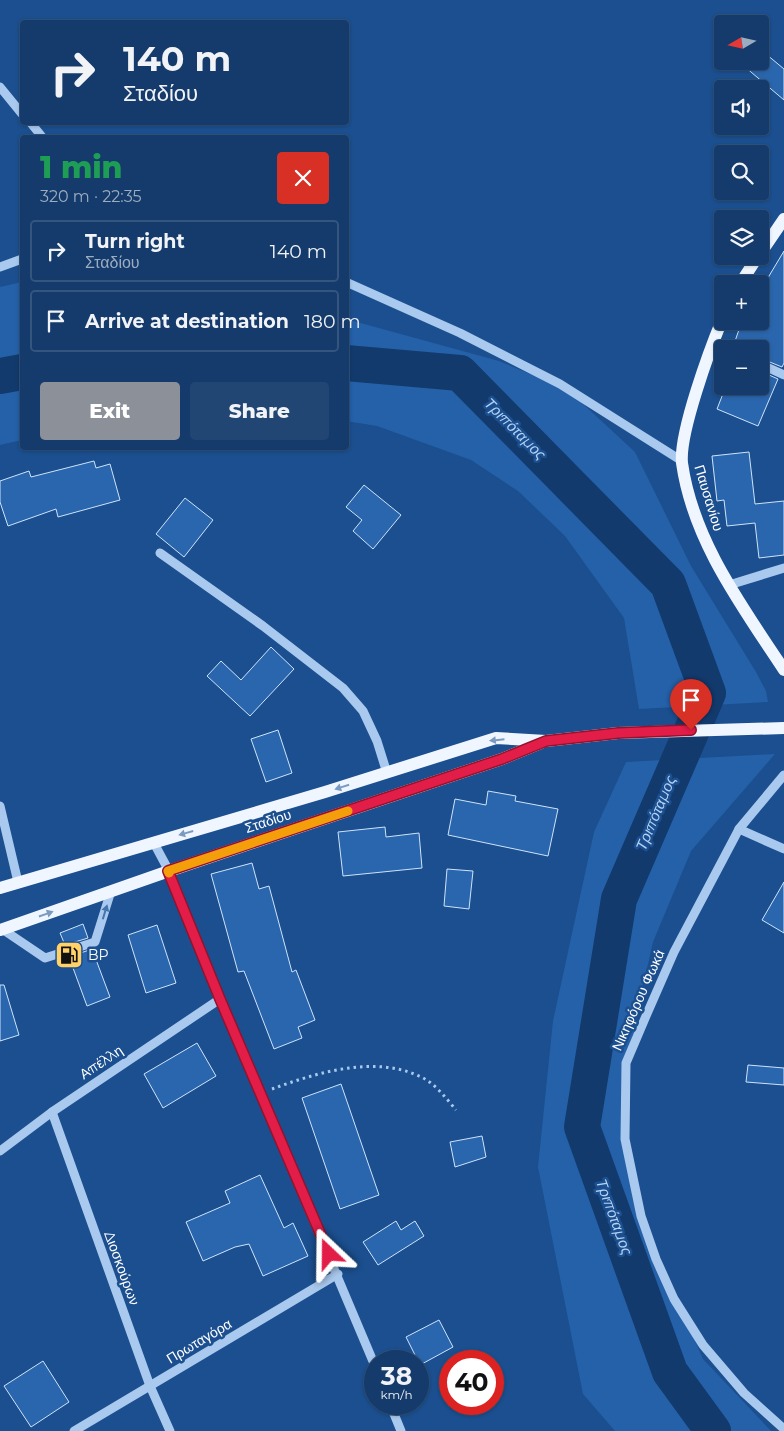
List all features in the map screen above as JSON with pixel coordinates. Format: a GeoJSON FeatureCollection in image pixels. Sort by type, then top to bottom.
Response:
{"type":"FeatureCollection","features":[{"type":"Feature","properties":{"kind":"main road"},"geometry":{"type":"LineString","coordinates":[[769,241],[784,219]]}},
{"type":"Feature","properties":{"kind":"main road","name":"Παυσανίου"},"geometry":{"type":"LineString","coordinates":[[718,330],[686,429],[682,461],[699,529],[729,585],[784,670]]}},
{"type":"Feature","properties":{"kind":"main road","name":"Σταδίου"},"geometry":{"type":"LineString","coordinates":[[0,888],[387,773],[496,738],[546,741],[618,733],[784,728]]}},
{"type":"Feature","properties":{"kind":"main road","name":"Σταδίου"},"geometry":{"type":"LineString","coordinates":[[1,929],[111,890],[502,759],[546,741]]}},
{"type":"Feature","properties":{"kind":"street"},"geometry":{"type":"LineString","coordinates":[[0,87],[20,112]]}},
{"type":"Feature","properties":{"kind":"street"},"geometry":{"type":"LineString","coordinates":[[32,125],[41,135]]}},
{"type":"Feature","properties":{"kind":"street"},"geometry":{"type":"LineString","coordinates":[[0,267],[20,260]]}},
{"type":"Feature","properties":{"kind":"street"},"geometry":{"type":"LineString","coordinates":[[349,283],[460,333],[560,384],[682,461]]}},
{"type":"Feature","properties":{"kind":"street"},"geometry":{"type":"LineString","coordinates":[[769,368],[784,375]]}},
{"type":"Feature","properties":{"kind":"street"},"geometry":{"type":"LineString","coordinates":[[160,553],[263,626],[343,688],[362,711],[377,741],[387,773]]}},
{"type":"Feature","properties":{"kind":"street"},"geometry":{"type":"LineString","coordinates":[[729,585],[784,568]]}},
{"type":"Feature","properties":{"kind":"street","name":"Νικηφόρου Φωκά"},"geometry":{"type":"LineString","coordinates":[[784,775],[739,829],[674,952],[626,1063],[625,1139],[641,1216],[656,1259],[674,1299],[703,1345],[744,1393],[784,1429]]}},
{"type":"Feature","properties":{"kind":"street"},"geometry":{"type":"LineString","coordinates":[[0,806],[18,882]]}},
{"type":"Feature","properties":{"kind":"street"},"geometry":{"type":"LineString","coordinates":[[739,829],[784,849]]}},
{"type":"Feature","properties":{"kind":"street"},"geometry":{"type":"LineString","coordinates":[[154,843],[168,871],[369,1350]]}},
{"type":"Feature","properties":{"kind":"street"},"geometry":{"type":"LineString","coordinates":[[1,929],[45,958],[95,942],[111,890]]}},
{"type":"Feature","properties":{"kind":"street","name":"Απέλλη"},"geometry":{"type":"LineString","coordinates":[[0,1151],[52,1112],[220,999]]}},
{"type":"Feature","properties":{"kind":"street","name":"Διοσκούρων"},"geometry":{"type":"LineString","coordinates":[[52,1112],[150,1386],[170,1431]]}},
{"type":"Feature","properties":{"kind":"street","name":"Πρωταγόρα"},"geometry":{"type":"LineString","coordinates":[[74,1431],[338,1274]]}},
{"type":"Feature","properties":{"kind":"street"},"geometry":{"type":"LineString","coordinates":[[395,1415],[402,1431]]}},
{"type":"Feature","properties":{"kind":"path"},"geometry":{"type":"LineString","coordinates":[[260,1094],[313,1074],[359,1068],[392,1069],[420,1076],[439,1090],[456,1110]]}},
{"type":"Feature","properties":{"kind":"shaded area"},"geometry":{"type":"Polygon","coordinates":[[[20,282],[20,440],[0,445],[0,287],[20,282]]]}},
{"type":"Feature","properties":{"kind":"shaded area"},"geometry":{"type":"Polygon","coordinates":[[[349,320],[499,361],[568,390],[635,452],[691,566],[756,672],[766,691],[768,702],[639,709],[624,618],[565,536],[518,491],[471,460],[377,426],[349,421],[349,320]]]}},
{"type":"Feature","properties":{"kind":"shaded area"},"geometry":{"type":"Polygon","coordinates":[[[775,754],[691,851],[653,942],[639,1004],[626,1092],[633,1200],[703,1359],[771,1431],[615,1431],[583,1394],[538,1167],[553,1021],[594,832],[626,762],[775,754]]]}},
{"type":"Feature","properties":{"kind":"building"},"geometry":{"type":"Polygon","coordinates":[[[769,56],[784,69],[784,100],[769,87],[769,80],[760,80],[749,70],[769,70],[769,56]]]}},
{"type":"Feature","properties":{"kind":"building"},"geometry":{"type":"Polygon","coordinates":[[[784,251],[784,363],[782,367],[769,362],[769,340],[735,340],[739,330],[769,330],[769,276],[784,251]]]}},
{"type":"Feature","properties":{"kind":"building"},"geometry":{"type":"Polygon","coordinates":[[[769,375],[778,379],[758,426],[717,409],[722,395],[769,395],[769,375]]]}},
{"type":"Feature","properties":{"kind":"building"},"geometry":{"type":"Polygon","coordinates":[[[749,452],[755,504],[784,501],[784,555],[759,558],[755,523],[727,526],[724,500],[717,501],[712,456],[749,452]]]}},
{"type":"Feature","properties":{"kind":"building"},"geometry":{"type":"Polygon","coordinates":[[[94,461],[96,468],[110,464],[120,500],[58,517],[56,509],[8,526],[0,502],[0,481],[29,471],[31,477],[94,461]]]}},
{"type":"Feature","properties":{"kind":"building"},"geometry":{"type":"Polygon","coordinates":[[[364,485],[401,515],[373,549],[353,531],[362,520],[346,507],[364,485]]]}},
{"type":"Feature","properties":{"kind":"building"},"geometry":{"type":"Polygon","coordinates":[[[185,498],[213,520],[184,557],[156,534],[185,498]]]}},
{"type":"Feature","properties":{"kind":"building"},"geometry":{"type":"Polygon","coordinates":[[[271,647],[294,669],[250,716],[207,676],[221,661],[241,680],[271,647]]]}},
{"type":"Feature","properties":{"kind":"building"},"geometry":{"type":"Polygon","coordinates":[[[278,730],[292,773],[266,782],[251,739],[278,730]]]}},
{"type":"Feature","properties":{"kind":"building"},"geometry":{"type":"Polygon","coordinates":[[[488,791],[516,796],[515,801],[558,809],[548,856],[448,835],[455,799],[486,805],[488,791]]]}},
{"type":"Feature","properties":{"kind":"building"},"geometry":{"type":"Polygon","coordinates":[[[385,827],[386,837],[419,833],[422,868],[343,876],[338,832],[385,827]]]}},
{"type":"Feature","properties":{"kind":"building"},"geometry":{"type":"Polygon","coordinates":[[[252,863],[259,889],[269,886],[292,972],[296,970],[315,1020],[298,1027],[302,1038],[274,1049],[244,971],[238,972],[211,874],[252,863]]]}},
{"type":"Feature","properties":{"kind":"building"},"geometry":{"type":"Polygon","coordinates":[[[447,869],[473,871],[469,909],[444,906],[447,869]]]}},
{"type":"Feature","properties":{"kind":"building"},"geometry":{"type":"Polygon","coordinates":[[[784,882],[784,933],[762,920],[784,882]]]}},
{"type":"Feature","properties":{"kind":"building"},"geometry":{"type":"Polygon","coordinates":[[[83,924],[88,938],[65,945],[60,933],[83,924]]]}},
{"type":"Feature","properties":{"kind":"building"},"geometry":{"type":"Polygon","coordinates":[[[157,925],[176,983],[146,993],[128,935],[157,925]]]}},
{"type":"Feature","properties":{"kind":"building"},"geometry":{"type":"Polygon","coordinates":[[[92,949],[110,997],[87,1006],[69,957],[92,949]]]}},
{"type":"Feature","properties":{"kind":"building"},"geometry":{"type":"Polygon","coordinates":[[[0,985],[4,985],[19,1035],[0,1041],[0,985]]]}},
{"type":"Feature","properties":{"kind":"building"},"geometry":{"type":"Polygon","coordinates":[[[197,1043],[216,1076],[163,1108],[144,1074],[197,1043]]]}},
{"type":"Feature","properties":{"kind":"building"},"geometry":{"type":"Polygon","coordinates":[[[748,1065],[784,1068],[784,1085],[746,1082],[748,1065]]]}},
{"type":"Feature","properties":{"kind":"building"},"geometry":{"type":"Polygon","coordinates":[[[341,1084],[379,1195],[340,1209],[302,1098],[341,1084]]]}},
{"type":"Feature","properties":{"kind":"building"},"geometry":{"type":"Polygon","coordinates":[[[482,1136],[486,1157],[455,1167],[450,1142],[482,1136]]]}},
{"type":"Feature","properties":{"kind":"building"},"geometry":{"type":"Polygon","coordinates":[[[260,1175],[284,1228],[293,1223],[308,1256],[263,1276],[249,1244],[235,1247],[203,1261],[186,1222],[230,1203],[225,1191],[260,1175]]]}},
{"type":"Feature","properties":{"kind":"building"},"geometry":{"type":"Polygon","coordinates":[[[396,1221],[401,1230],[415,1221],[424,1236],[378,1265],[363,1242],[396,1221]]]}},
{"type":"Feature","properties":{"kind":"building"},"geometry":{"type":"Polygon","coordinates":[[[439,1320],[453,1347],[448,1350],[439,1350],[439,1355],[429,1360],[429,1350],[412,1350],[406,1337],[439,1320]]]}},
{"type":"Feature","properties":{"kind":"building"},"geometry":{"type":"Polygon","coordinates":[[[43,1361],[69,1402],[31,1427],[4,1386],[43,1361]]]}},
{"type":"Feature","properties":{"kind":"waterway","name":"Τριπόταμος"},"geometry":{"type":"LineString","coordinates":[[349,363],[460,373],[668,584],[708,693],[619,899],[582,1127],[670,1372],[713,1431]]}},
{"type":"Feature","properties":{"kind":"waterway","name":"Τριπόταμος"},"geometry":{"type":"LineString","coordinates":[[0,376],[20,372]]}},
{"type":"Feature","properties":{"kind":"slow traffic"},"geometry":{"type":"LineString","coordinates":[[169,873],[168,871],[348,811]]}},
{"type":"Feature","properties":{"kind":"place","name":"BP"},"geometry":{"type":"Point","coordinates":[69,955]}},
{"type":"Feature","properties":{"kind":"route"},"geometry":{"type":"LineString","coordinates":[[329,1254],[220,999],[168,871],[502,759],[546,741],[618,733],[691,730]]}}]}
